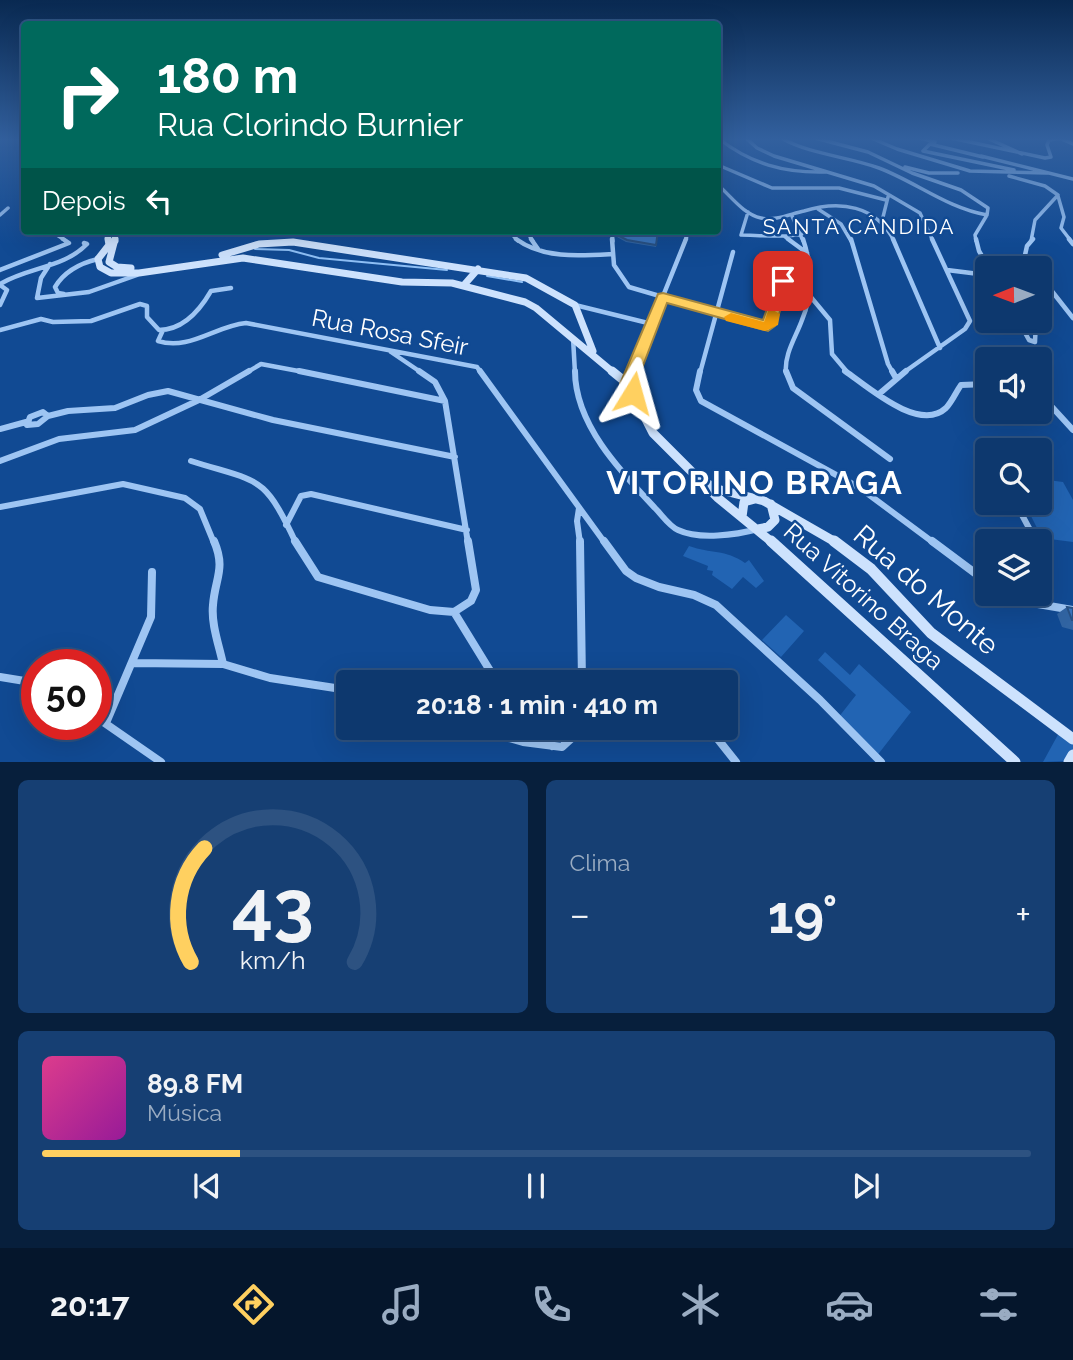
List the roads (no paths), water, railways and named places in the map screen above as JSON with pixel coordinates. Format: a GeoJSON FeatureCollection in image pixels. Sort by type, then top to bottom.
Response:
{"type":"FeatureCollection","features":[{"type":"Feature","properties":{"kind":"main road"},"geometry":{"type":"LineString","coordinates":[[107,235],[108,245],[98,259],[100,267],[111,273],[139,274],[243,258],[402,282],[464,285],[525,302],[590,351]]}},
{"type":"Feature","properties":{"kind":"main road"},"geometry":{"type":"LineString","coordinates":[[109,262],[116,241],[114,235]]}},
{"type":"Feature","properties":{"kind":"main road"},"geometry":{"type":"LineString","coordinates":[[98,259],[117,267],[172,268],[259,244],[286,241],[531,280],[577,308],[590,351]]}},
{"type":"Feature","properties":{"kind":"main road"},"geometry":{"type":"LineString","coordinates":[[464,285],[475,272]]}},
{"type":"Feature","properties":{"kind":"main road"},"geometry":{"type":"LineString","coordinates":[[575,342],[588,338]]}},
{"type":"Feature","properties":{"kind":"main road","name":"Rua Vitorino Braga"},"geometry":{"type":"LineString","coordinates":[[590,351],[628,384],[653,433],[699,479],[1015,761]]}},
{"type":"Feature","properties":{"kind":"main road","name":"Rua do Monte"},"geometry":{"type":"LineString","coordinates":[[699,479],[717,489],[758,498],[771,504],[858,557],[931,633],[1073,739]]}},
{"type":"Feature","properties":{"kind":"main road"},"geometry":{"type":"LineString","coordinates":[[742,517],[744,502],[758,498]]}},
{"type":"Feature","properties":{"kind":"main road"},"geometry":{"type":"LineString","coordinates":[[758,529],[768,527],[775,520],[771,504]]}},
{"type":"Feature","properties":{"kind":"main road"},"geometry":{"type":"LineString","coordinates":[[1069,761],[1073,755]]}},
{"type":"Feature","properties":{"kind":"street"},"geometry":{"type":"LineString","coordinates":[[738,174],[772,188],[839,188],[886,200]]}},
{"type":"Feature","properties":{"kind":"street"},"geometry":{"type":"LineString","coordinates":[[834,174],[863,182],[920,213],[970,320],[965,329],[896,378],[879,394]]}},
{"type":"Feature","properties":{"kind":"street"},"geometry":{"type":"LineString","coordinates":[[891,174],[968,211],[987,215]]}},
{"type":"Feature","properties":{"kind":"street"},"geometry":{"type":"LineString","coordinates":[[918,174],[969,194],[988,208],[987,215],[975,235],[982,256]]}},
{"type":"Feature","properties":{"kind":"street"},"geometry":{"type":"LineString","coordinates":[[995,174],[1015,174]]}},
{"type":"Feature","properties":{"kind":"street"},"geometry":{"type":"LineString","coordinates":[[999,174],[1045,186],[1058,195],[1063,217],[1061,228],[1073,244]]}},
{"type":"Feature","properties":{"kind":"street"},"geometry":{"type":"LineString","coordinates":[[1049,174],[1073,179]]}},
{"type":"Feature","properties":{"kind":"street"},"geometry":{"type":"LineString","coordinates":[[721,188],[748,212],[761,218],[792,216],[804,210],[853,205],[866,209],[881,221],[892,237],[940,348]]}},
{"type":"Feature","properties":{"kind":"street"},"geometry":{"type":"LineString","coordinates":[[881,221],[889,194]]}},
{"type":"Feature","properties":{"kind":"street"},"geometry":{"type":"LineString","coordinates":[[1026,256],[1027,246],[1033,239],[1031,227],[1035,218],[1058,195]]}},
{"type":"Feature","properties":{"kind":"street"},"geometry":{"type":"LineString","coordinates":[[0,215],[8,208]]}},
{"type":"Feature","properties":{"kind":"street"},"geometry":{"type":"LineString","coordinates":[[818,209],[841,224],[850,237],[888,363],[896,378]]}},
{"type":"Feature","properties":{"kind":"street"},"geometry":{"type":"LineString","coordinates":[[748,212],[741,235],[796,237],[802,234]]}},
{"type":"Feature","properties":{"kind":"street"},"geometry":{"type":"LineString","coordinates":[[792,216],[802,234],[810,264],[810,296],[803,323],[784,363],[785,378],[793,388],[890,459]]}},
{"type":"Feature","properties":{"kind":"street"},"geometry":{"type":"LineString","coordinates":[[0,270],[69,243],[57,235]]}},
{"type":"Feature","properties":{"kind":"street"},"geometry":{"type":"LineString","coordinates":[[512,235],[518,244],[539,250],[572,256],[612,254]]}},
{"type":"Feature","properties":{"kind":"street"},"geometry":{"type":"LineString","coordinates":[[529,235],[539,250]]}},
{"type":"Feature","properties":{"kind":"street"},"geometry":{"type":"LineString","coordinates":[[612,235],[612,254],[616,269],[629,287],[768,326],[780,285],[793,267],[808,256]]}},
{"type":"Feature","properties":{"kind":"street"},"geometry":{"type":"LineString","coordinates":[[628,384],[687,235]]}},
{"type":"Feature","properties":{"kind":"street"},"geometry":{"type":"LineString","coordinates":[[781,235],[808,256]]}},
{"type":"Feature","properties":{"kind":"street"},"geometry":{"type":"LineString","coordinates":[[0,305],[7,290],[0,284],[19,273],[79,254],[87,244],[84,243]]}},
{"type":"Feature","properties":{"kind":"street"},"geometry":{"type":"LineString","coordinates":[[733,252],[699,376],[696,390],[701,401],[860,488],[975,573]]}},
{"type":"Feature","properties":{"kind":"street"},"geometry":{"type":"LineString","coordinates":[[66,295],[57,290],[58,280],[89,261],[98,259]]}},
{"type":"Feature","properties":{"kind":"street"},"geometry":{"type":"LineString","coordinates":[[50,264],[41,278],[36,297],[43,299],[103,289],[139,274]]}},
{"type":"Feature","properties":{"kind":"street"},"geometry":{"type":"LineString","coordinates":[[947,270],[975,274]]}},
{"type":"Feature","properties":{"kind":"street"},"geometry":{"type":"LineString","coordinates":[[0,330],[41,319],[53,323],[91,321],[140,304],[147,306],[147,317],[156,328],[163,330],[183,323],[199,312],[211,291],[217,288],[232,288]]}},
{"type":"Feature","properties":{"kind":"street"},"geometry":{"type":"LineString","coordinates":[[810,296],[830,320],[832,354],[836,362],[842,369],[909,413],[928,415],[946,408],[961,385],[975,383]]}},
{"type":"Feature","properties":{"kind":"street"},"geometry":{"type":"LineString","coordinates":[[1052,296],[1061,300],[1073,318]]}},
{"type":"Feature","properties":{"kind":"street"},"geometry":{"type":"LineString","coordinates":[[577,308],[588,307],[652,324]]}},
{"type":"Feature","properties":{"kind":"street","name":"Rua Rosa Sfeir"},"geometry":{"type":"LineString","coordinates":[[163,330],[158,341],[172,345],[194,340],[226,324],[246,323],[477,367],[621,565],[634,578],[708,600],[716,605],[820,700],[881,761]]}},
{"type":"Feature","properties":{"kind":"street"},"geometry":{"type":"LineString","coordinates":[[1025,333],[1029,340],[1035,342],[1035,333]]}},
{"type":"Feature","properties":{"kind":"street"},"geometry":{"type":"LineString","coordinates":[[575,342],[576,392],[601,441],[618,466],[673,527],[685,532],[748,533],[758,529]]}},
{"type":"Feature","properties":{"kind":"street"},"geometry":{"type":"LineString","coordinates":[[191,461],[232,475],[247,477],[261,484],[308,566],[318,577],[430,610],[454,612],[471,601],[476,590],[445,401],[435,382],[391,352]]}},
{"type":"Feature","properties":{"kind":"street"},"geometry":{"type":"LineString","coordinates":[[0,461],[59,439],[127,433],[199,400],[266,363],[397,388],[445,401]]}},
{"type":"Feature","properties":{"kind":"street"},"geometry":{"type":"LineString","coordinates":[[26,422],[35,425],[48,416],[68,411],[115,408],[158,392],[168,391],[273,420],[455,457]]}},
{"type":"Feature","properties":{"kind":"street"},"geometry":{"type":"LineString","coordinates":[[1052,407],[1073,430]]}},
{"type":"Feature","properties":{"kind":"street"},"geometry":{"type":"LineString","coordinates":[[0,429],[26,422],[36,413],[43,412],[48,416]]}},
{"type":"Feature","properties":{"kind":"street"},"geometry":{"type":"LineString","coordinates":[[0,507],[123,484],[185,498],[193,503],[204,516],[220,556],[221,571],[213,603],[213,615],[223,664]]}},
{"type":"Feature","properties":{"kind":"street"},"geometry":{"type":"LineString","coordinates":[[286,525],[301,496],[311,494],[467,530]]}},
{"type":"Feature","properties":{"kind":"street"},"geometry":{"type":"LineString","coordinates":[[579,507],[577,521],[580,537],[582,670]]}},
{"type":"Feature","properties":{"kind":"street"},"geometry":{"type":"LineString","coordinates":[[112,710],[151,617],[152,572]]}},
{"type":"Feature","properties":{"kind":"street"},"geometry":{"type":"LineString","coordinates":[[1050,606],[1073,610]]}},
{"type":"Feature","properties":{"kind":"street"},"geometry":{"type":"LineString","coordinates":[[454,612],[489,670]]}},
{"type":"Feature","properties":{"kind":"street"},"geometry":{"type":"LineString","coordinates":[[133,663],[223,664],[270,678],[336,688]]}},
{"type":"Feature","properties":{"kind":"street"},"geometry":{"type":"LineString","coordinates":[[0,677],[21,680]]}},
{"type":"Feature","properties":{"kind":"street"},"geometry":{"type":"LineString","coordinates":[[112,727],[161,761]]}},
{"type":"Feature","properties":{"kind":"street"},"geometry":{"type":"LineString","coordinates":[[513,740],[562,747],[570,740]]}},
{"type":"Feature","properties":{"kind":"street"},"geometry":{"type":"LineString","coordinates":[[547,740],[552,746]]}},
{"type":"Feature","properties":{"kind":"street"},"geometry":{"type":"LineString","coordinates":[[719,740],[736,761]]}},
{"type":"Feature","properties":{"kind":"waterway"},"geometry":{"type":"LineString","coordinates":[[255,249],[289,250],[319,258],[447,270]]}},
{"type":"Feature","properties":{"kind":"waterway"},"geometry":{"type":"LineString","coordinates":[[487,276],[522,282]]}},
{"type":"Feature","properties":{"kind":"district","name":"SANTA CÂNDIDA"},"geometry":{"type":"Point","coordinates":[859,226]}},
{"type":"Feature","properties":{"kind":"district","name":"VITORINO BRAGA"},"geometry":{"type":"Point","coordinates":[755,482]}}]}
